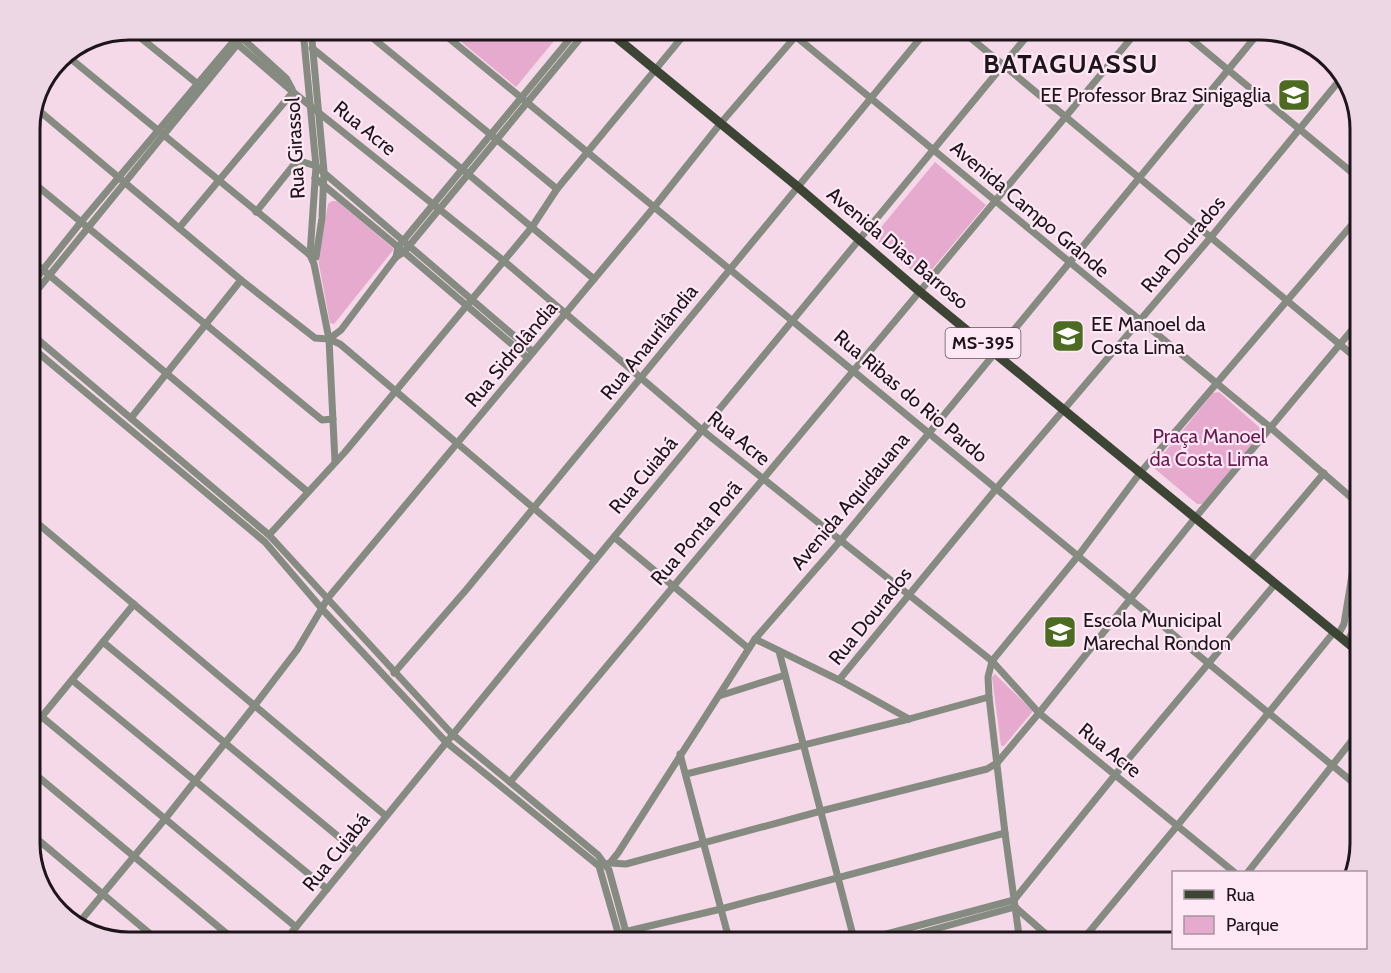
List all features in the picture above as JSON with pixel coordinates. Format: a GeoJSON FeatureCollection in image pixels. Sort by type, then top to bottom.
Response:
{"type":"FeatureCollection","features":[{"type":"Feature","properties":{"kind":"main road","name":"Avenida Dias Barroso"},"geometry":{"type":"LineString","coordinates":[[618,40],[798,187],[919,291],[1350,645]]}},
{"type":"Feature","properties":{"kind":"street"},"geometry":{"type":"LineString","coordinates":[[143,40],[200,86]]}},
{"type":"Feature","properties":{"kind":"street"},"geometry":{"type":"LineString","coordinates":[[41,278],[88,228],[122,180],[235,40]]}},
{"type":"Feature","properties":{"kind":"street","name":"Rua Acre"},"geometry":{"type":"LineString","coordinates":[[242,40],[293,92],[504,261],[702,430],[992,661],[1039,713],[1231,871]]}},
{"type":"Feature","properties":{"kind":"street","name":"Rua Girassol"},"geometry":{"type":"LineString","coordinates":[[304,40],[316,166],[313,255]]}},
{"type":"Feature","properties":{"kind":"street","name":"Rua Girassol"},"geometry":{"type":"LineString","coordinates":[[311,40],[324,171],[322,218],[313,255]]}},
{"type":"Feature","properties":{"kind":"street"},"geometry":{"type":"LineString","coordinates":[[375,40],[557,189]]}},
{"type":"Feature","properties":{"kind":"street","name":"Rua Ribas do Rio Pardo"},"geometry":{"type":"LineString","coordinates":[[451,40],[1350,780]]}},
{"type":"Feature","properties":{"kind":"street"},"geometry":{"type":"LineString","coordinates":[[525,100],[570,40]]}},
{"type":"Feature","properties":{"kind":"street"},"geometry":{"type":"LineString","coordinates":[[329,339],[341,330],[403,246],[578,40]]}},
{"type":"Feature","properties":{"kind":"street"},"geometry":{"type":"LineString","coordinates":[[269,535],[396,391],[504,261],[532,227],[557,189],[680,40]]}},
{"type":"Feature","properties":{"kind":"street","name":"Rua Sidrolândia"},"geometry":{"type":"LineString","coordinates":[[82,918],[255,705],[297,650],[328,598],[792,40]]}},
{"type":"Feature","properties":{"kind":"street","name":"Avenida Campo Grande"},"geometry":{"type":"LineString","coordinates":[[806,40],[933,150],[1271,428],[1350,496]]}},
{"type":"Feature","properties":{"kind":"street","name":"Rua Anaurilândia"},"geometry":{"type":"LineString","coordinates":[[394,673],[534,508],[919,40]]}},
{"type":"Feature","properties":{"kind":"street"},"geometry":{"type":"LineString","coordinates":[[973,40],[1350,352]]}},
{"type":"Feature","properties":{"kind":"street","name":"Rua Cuiabá"},"geometry":{"type":"LineString","coordinates":[[292,932],[1024,40]]}},
{"type":"Feature","properties":{"kind":"street","name":"Rua Ponta Porã"},"geometry":{"type":"LineString","coordinates":[[510,782],[1130,40]]}},
{"type":"Feature","properties":{"kind":"street"},"geometry":{"type":"LineString","coordinates":[[1192,40],[1350,171]]}},
{"type":"Feature","properties":{"kind":"street","name":"Avenida Aquidauana"},"geometry":{"type":"LineString","coordinates":[[605,864],[755,639],[841,540],[1252,40]]}},
{"type":"Feature","properties":{"kind":"street"},"geometry":{"type":"LineString","coordinates":[[312,48],[594,279]]}},
{"type":"Feature","properties":{"kind":"street"},"geometry":{"type":"LineString","coordinates":[[74,61],[256,212],[313,255],[329,339],[335,462]]}},
{"type":"Feature","properties":{"kind":"street","name":"Rua Dourados"},"geometry":{"type":"LineString","coordinates":[[839,681],[996,489],[1337,83]]}},
{"type":"Feature","properties":{"kind":"street"},"geometry":{"type":"LineString","coordinates":[[179,228],[293,92]]}},
{"type":"Feature","properties":{"kind":"street"},"geometry":{"type":"LineString","coordinates":[[43,114],[241,280],[315,338],[329,339],[340,344],[595,560]]}},
{"type":"Feature","properties":{"kind":"street"},"geometry":{"type":"LineString","coordinates":[[256,212],[296,162],[316,166],[403,246],[531,355]]}},
{"type":"Feature","properties":{"kind":"street"},"geometry":{"type":"LineString","coordinates":[[315,178],[403,246]]}},
{"type":"Feature","properties":{"kind":"street"},"geometry":{"type":"LineString","coordinates":[[41,282],[81,222],[122,180]]}},
{"type":"Feature","properties":{"kind":"street"},"geometry":{"type":"LineString","coordinates":[[41,189],[322,420],[333,419]]}},
{"type":"Feature","properties":{"kind":"street"},"geometry":{"type":"LineString","coordinates":[[1019,932],[989,697],[988,677],[992,661],[1078,556],[1140,473],[1350,227]]}},
{"type":"Feature","properties":{"kind":"street"},"geometry":{"type":"LineString","coordinates":[[41,268],[308,492]]}},
{"type":"Feature","properties":{"kind":"street"},"geometry":{"type":"LineString","coordinates":[[131,418],[241,280]]}},
{"type":"Feature","properties":{"kind":"street"},"geometry":{"type":"LineString","coordinates":[[41,355],[265,542],[322,610],[446,742],[554,829],[605,864],[626,864],[987,768],[997,763],[1350,331]]}},
{"type":"Feature","properties":{"kind":"street"},"geometry":{"type":"LineString","coordinates":[[41,342],[269,535],[394,673],[453,734],[598,855],[605,864],[616,891],[622,932],[721,909],[1005,833]]}},
{"type":"Feature","properties":{"kind":"street"},"geometry":{"type":"LineString","coordinates":[[1250,562],[1324,473]]}},
{"type":"Feature","properties":{"kind":"street"},"geometry":{"type":"LineString","coordinates":[[41,526],[386,816]]}},
{"type":"Feature","properties":{"kind":"street"},"geometry":{"type":"LineString","coordinates":[[614,537],[748,648]]}},
{"type":"Feature","properties":{"kind":"street"},"geometry":{"type":"LineString","coordinates":[[922,932],[1015,904],[1115,775],[1275,584]]}},
{"type":"Feature","properties":{"kind":"street"},"geometry":{"type":"LineString","coordinates":[[1089,932],[1268,713],[1344,624],[1350,590]]}},
{"type":"Feature","properties":{"kind":"street"},"geometry":{"type":"LineString","coordinates":[[134,604],[42,717],[296,927]]}},
{"type":"Feature","properties":{"kind":"street"},"geometry":{"type":"LineString","coordinates":[[1347,642],[1350,636]]}},
{"type":"Feature","properties":{"kind":"street"},"geometry":{"type":"LineString","coordinates":[[755,639],[909,719]]}},
{"type":"Feature","properties":{"kind":"street"},"geometry":{"type":"LineString","coordinates":[[103,642],[357,852]]}},
{"type":"Feature","properties":{"kind":"street"},"geometry":{"type":"LineString","coordinates":[[779,651],[851,932]]}},
{"type":"Feature","properties":{"kind":"street"},"geometry":{"type":"LineString","coordinates":[[718,696],[785,675]]}},
{"type":"Feature","properties":{"kind":"street"},"geometry":{"type":"LineString","coordinates":[[72,680],[327,889]]}},
{"type":"Feature","properties":{"kind":"street"},"geometry":{"type":"LineString","coordinates":[[686,774],[989,697]]}},
{"type":"Feature","properties":{"kind":"street"},"geometry":{"type":"LineString","coordinates":[[1250,871],[1350,743]]}},
{"type":"Feature","properties":{"kind":"street"},"geometry":{"type":"LineString","coordinates":[[680,754],[727,932]]}},
{"type":"Feature","properties":{"kind":"street"},"geometry":{"type":"LineString","coordinates":[[41,779],[225,932]]}},
{"type":"Feature","properties":{"kind":"street"},"geometry":{"type":"LineString","coordinates":[[554,829],[559,822]]}},
{"type":"Feature","properties":{"kind":"street"},"geometry":{"type":"LineString","coordinates":[[41,842],[148,932]]}},
{"type":"Feature","properties":{"kind":"street"},"geometry":{"type":"LineString","coordinates":[[899,932],[1015,904]]}},
{"type":"Feature","properties":{"kind":"street"},"geometry":{"type":"LineString","coordinates":[[1015,904],[1044,932]]}},
{"type":"Feature","properties":{"kind":"green space"},"geometry":{"type":"Polygon","coordinates":[[[459,40],[555,40],[516,87],[459,40]]]}},
{"type":"Feature","properties":{"kind":"green space"},"geometry":{"type":"Polygon","coordinates":[[[935,162],[986,205],[923,280],[873,237],[935,162]]]}},
{"type":"Feature","properties":{"kind":"green space"},"geometry":{"type":"Polygon","coordinates":[[[337,201],[394,249],[334,324],[330,323],[318,259],[328,204],[337,201]]]}},
{"type":"Feature","properties":{"kind":"green space","name":"Praça Manoel da Costa Lima"},"geometry":{"type":"Polygon","coordinates":[[[1219,392],[1259,427],[1262,433],[1202,504],[1197,504],[1154,468],[1213,393],[1219,392]]]}},
{"type":"Feature","properties":{"kind":"green space"},"geometry":{"type":"Polygon","coordinates":[[[995,674],[1033,711],[1004,746],[1001,746],[992,677],[995,674]]]}},
{"type":"Feature","properties":{"kind":"place","name":"EE Professor Braz Sinigaglia"},"geometry":{"type":"Point","coordinates":[1294,95]}},
{"type":"Feature","properties":{"kind":"place","name":"EE Manoel da Costa Lima"},"geometry":{"type":"Point","coordinates":[1068,336]}},
{"type":"Feature","properties":{"kind":"place","name":"Escola Municipal Marechal Rondon"},"geometry":{"type":"Point","coordinates":[1060,632]}},
{"type":"Feature","properties":{"kind":"district","name":"BATAGUASSU"},"geometry":{"type":"Point","coordinates":[1071,64]}}]}
